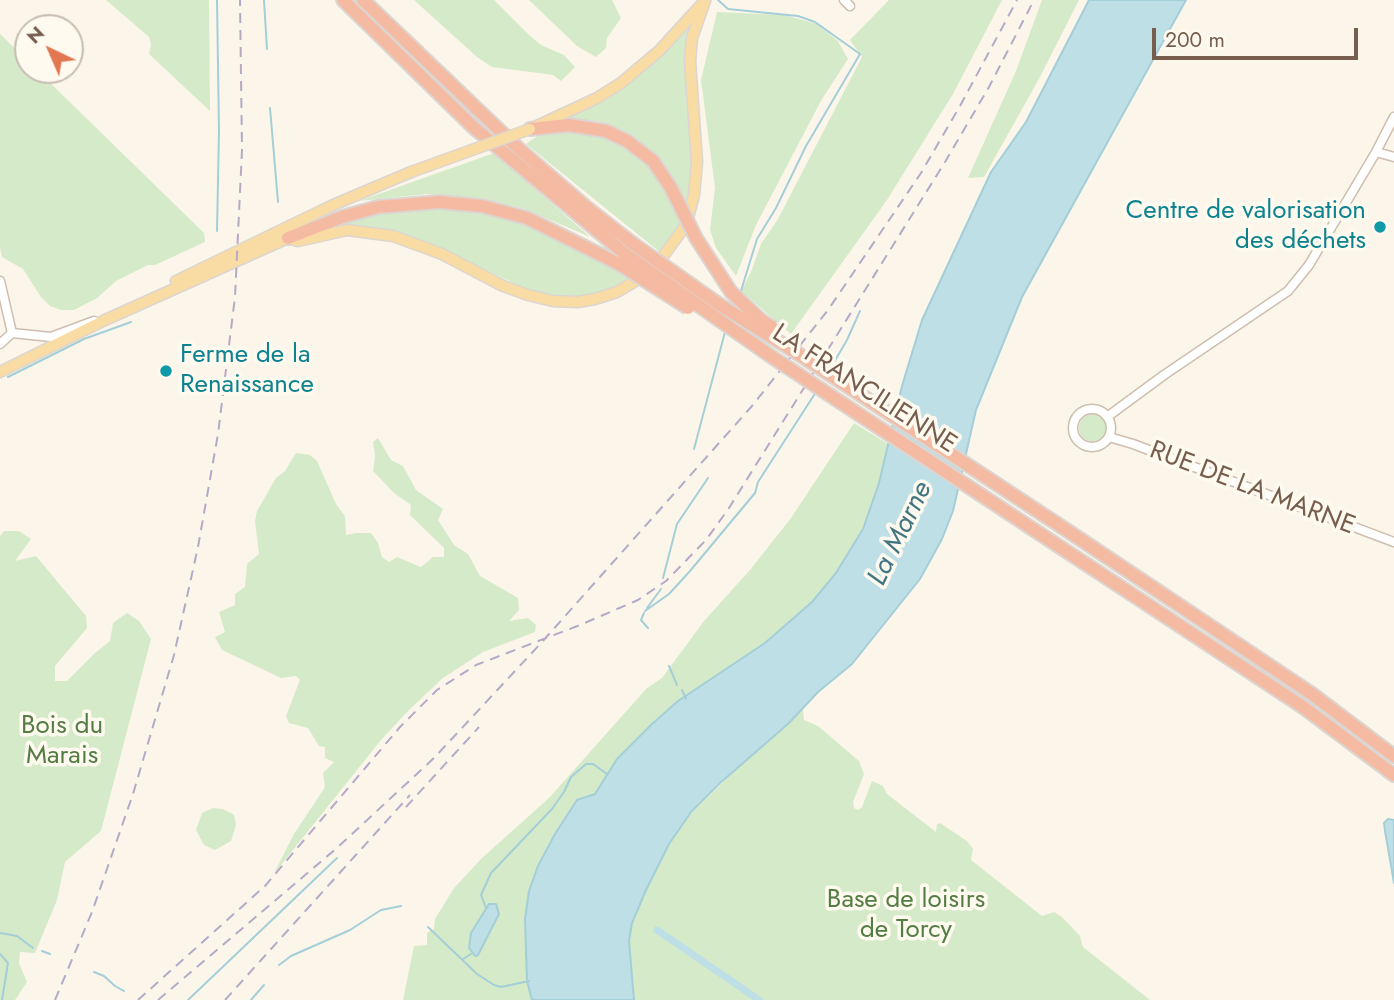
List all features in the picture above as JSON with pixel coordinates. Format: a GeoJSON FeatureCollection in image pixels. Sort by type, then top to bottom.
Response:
{"type":"FeatureCollection","features":[{"type":"Feature","properties":{"kind":"highway","name":"LA FRANCILIENNE"},"geometry":{"type":"LineString","coordinates":[[344,0],[472,126],[625,254],[725,326],[1291,699],[1394,775]]}},
{"type":"Feature","properties":{"kind":"highway","name":"LA FRANCILIENNE"},"geometry":{"type":"LineString","coordinates":[[363,0],[518,148],[586,207],[625,254],[710,298],[794,351],[1312,694],[1394,756]]}},
{"type":"Feature","properties":{"kind":"highway"},"geometry":{"type":"LineString","coordinates":[[530,129],[569,125],[606,131],[641,150],[653,161],[671,188],[696,237],[731,292],[761,320],[786,336],[794,351]]}},
{"type":"Feature","properties":{"kind":"highway"},"geometry":{"type":"LineString","coordinates":[[288,238],[342,217],[378,207],[439,201],[482,206],[527,218],[625,254]]}},
{"type":"Feature","properties":{"kind":"main road"},"geometry":{"type":"LineString","coordinates":[[0,372],[100,318],[322,211],[411,172],[571,112],[621,83],[660,50],[705,0]]}},
{"type":"Feature","properties":{"kind":"main road"},"geometry":{"type":"LineString","coordinates":[[0,372],[105,320],[288,238],[298,241],[347,230],[393,236],[442,254],[503,286],[553,301],[577,302],[595,299],[636,282],[655,268],[679,236],[686,225],[694,195],[697,162],[690,61],[692,38],[705,0]]}},
{"type":"Feature","properties":{"kind":"street"},"geometry":{"type":"LineString","coordinates":[[1107,417],[1288,291],[1309,265],[1394,117]]}},
{"type":"Feature","properties":{"kind":"street"},"geometry":{"type":"LineString","coordinates":[[1376,152],[1394,157]]}},
{"type":"Feature","properties":{"kind":"street"},"geometry":{"type":"LineString","coordinates":[[0,281],[12,333]]}},
{"type":"Feature","properties":{"kind":"street"},"geometry":{"type":"LineString","coordinates":[[0,344],[12,333],[51,337],[100,318]]}},
{"type":"Feature","properties":{"kind":"street"},"geometry":{"type":"LineString","coordinates":[[1097,410],[1107,417],[1111,426],[1109,437],[1100,446],[1087,447],[1077,440],[1073,427],[1075,421],[1084,411],[1097,410]]}},
{"type":"Feature","properties":{"kind":"street","name":"RUE DE LA MARNE"},"geometry":{"type":"LineString","coordinates":[[1109,437],[1394,542]]}},
{"type":"Feature","properties":{"kind":"green space"},"geometry":{"type":"Polygon","coordinates":[[[106,0],[209,0],[210,111],[149,54],[149,37],[106,0]]]}},
{"type":"Feature","properties":{"kind":"green space"},"geometry":{"type":"Polygon","coordinates":[[[414,0],[494,0],[541,45],[564,55],[575,67],[561,81],[553,75],[492,67],[477,57],[414,0]]]}},
{"type":"Feature","properties":{"kind":"green space"},"geometry":{"type":"Polygon","coordinates":[[[529,0],[612,0],[621,18],[607,38],[606,48],[596,57],[577,46],[529,0]]]}},
{"type":"Feature","properties":{"kind":"green space"},"geometry":{"type":"Polygon","coordinates":[[[889,0],[1002,0],[953,94],[887,200],[791,334],[741,291],[761,244],[778,219],[862,57],[850,40],[889,0]]]}},
{"type":"Feature","properties":{"kind":"green space"},"geometry":{"type":"Polygon","coordinates":[[[1042,0],[1079,0],[984,177],[968,178],[1016,71],[1042,0]]]}},
{"type":"Feature","properties":{"kind":"green space"},"geometry":{"type":"Polygon","coordinates":[[[717,12],[784,15],[817,24],[838,41],[848,59],[822,99],[756,225],[736,276],[716,248],[710,230],[715,188],[701,80],[717,12]]]}},
{"type":"Feature","properties":{"kind":"green space"},"geometry":{"type":"Polygon","coordinates":[[[690,29],[685,63],[694,156],[688,206],[677,183],[654,153],[627,132],[598,121],[559,119],[611,95],[634,79],[685,30],[690,29]]]}},
{"type":"Feature","properties":{"kind":"green space"},"geometry":{"type":"Polygon","coordinates":[[[0,34],[14,48],[14,84],[51,84],[204,233],[205,242],[116,281],[97,298],[74,310],[61,310],[50,306],[23,269],[2,257],[0,34]]]}},
{"type":"Feature","properties":{"kind":"green space"},"geometry":{"type":"Polygon","coordinates":[[[560,130],[588,132],[617,139],[646,162],[662,182],[680,220],[679,229],[661,253],[526,144],[539,135],[560,130]]]}},
{"type":"Feature","properties":{"kind":"green space"},"geometry":{"type":"Polygon","coordinates":[[[494,153],[590,237],[525,209],[482,198],[427,194],[359,201],[494,153]]]}},
{"type":"Feature","properties":{"kind":"green space"},"geometry":{"type":"Polygon","coordinates":[[[434,206],[475,208],[511,216],[637,279],[589,296],[559,296],[528,290],[433,245],[380,230],[349,226],[345,221],[387,210],[434,206]]]}},
{"type":"Feature","properties":{"kind":"green space"},"geometry":{"type":"Polygon","coordinates":[[[1093,414],[1103,418],[1107,428],[1103,438],[1093,442],[1083,438],[1079,428],[1083,418],[1093,414]]]}},
{"type":"Feature","properties":{"kind":"green space"},"geometry":{"type":"Polygon","coordinates":[[[854,423],[888,444],[879,483],[863,529],[836,573],[812,602],[765,643],[678,702],[652,724],[617,759],[595,794],[577,800],[555,834],[538,866],[529,891],[527,981],[532,1000],[403,1000],[414,946],[427,945],[427,933],[434,929],[435,919],[454,888],[482,858],[549,798],[647,688],[662,678],[704,621],[750,570],[791,518],[854,423]]]}},
{"type":"Feature","properties":{"kind":"green space"},"geometry":{"type":"Polygon","coordinates":[[[378,438],[391,460],[403,466],[416,490],[443,509],[438,520],[454,545],[468,554],[480,576],[518,598],[519,610],[509,621],[528,618],[536,625],[535,632],[483,652],[443,678],[381,740],[273,875],[294,834],[325,787],[323,773],[334,762],[325,758],[325,747],[319,746],[308,728],[289,723],[286,716],[300,680],[296,676],[281,678],[222,650],[215,637],[225,632],[219,612],[235,605],[235,594],[245,587],[247,564],[259,554],[255,521],[257,511],[276,478],[285,471],[296,453],[310,455],[317,461],[336,504],[345,516],[346,535],[371,533],[378,543],[382,557],[389,562],[397,557],[421,567],[433,557],[444,557],[444,548],[410,515],[411,505],[394,493],[373,471],[373,442],[378,438]]]}},
{"type":"Feature","properties":{"kind":"green space","name":"Bois du Marais"},"geometry":{"type":"Polygon","coordinates":[[[4,531],[19,531],[31,539],[15,561],[36,556],[86,616],[87,628],[55,666],[55,681],[67,681],[110,641],[113,623],[127,613],[139,621],[151,639],[101,831],[65,862],[57,900],[35,953],[20,952],[19,963],[27,982],[15,1000],[0,1000],[0,536],[4,531]]]}},
{"type":"Feature","properties":{"kind":"green space","name":"Base de loisirs de Torcy"},"geometry":{"type":"Polygon","coordinates":[[[800,707],[804,720],[818,726],[859,761],[864,774],[853,802],[854,808],[858,810],[862,807],[872,781],[883,786],[887,794],[936,832],[937,824],[940,823],[967,841],[973,849],[971,860],[1042,916],[1054,912],[1062,917],[1080,936],[1083,947],[1150,1000],[634,1000],[626,931],[670,834],[800,707]]]}},
{"type":"Feature","properties":{"kind":"green space"},"geometry":{"type":"Polygon","coordinates":[[[213,808],[223,809],[234,815],[236,825],[231,841],[215,850],[204,845],[196,830],[202,813],[213,808]]]}},
{"type":"Feature","properties":{"kind":"water","name":"La Marne"},"geometry":{"type":"Polygon","coordinates":[[[1089,0],[1186,0],[1022,297],[976,410],[953,511],[942,539],[920,579],[852,664],[719,784],[691,812],[669,844],[632,923],[629,941],[634,1000],[532,1000],[527,981],[525,919],[529,891],[538,866],[555,834],[577,800],[595,794],[617,759],[652,724],[678,701],[765,643],[812,602],[836,573],[863,529],[879,483],[902,386],[922,320],[991,172],[1026,122],[1089,0]]]}},
{"type":"Feature","properties":{"kind":"water"},"geometry":{"type":"Polygon","coordinates":[[[1388,819],[1394,820],[1394,883],[1384,823],[1388,819]]]}},
{"type":"Feature","properties":{"kind":"water"},"geometry":{"type":"Polygon","coordinates":[[[489,904],[496,904],[499,914],[478,955],[475,956],[469,948],[471,933],[489,904]]]}},
{"type":"Feature","properties":{"kind":"waterway"},"geometry":{"type":"LineString","coordinates":[[217,0],[217,231]]}},
{"type":"Feature","properties":{"kind":"waterway"},"geometry":{"type":"LineString","coordinates":[[264,0],[267,49]]}},
{"type":"Feature","properties":{"kind":"waterway"},"geometry":{"type":"LineString","coordinates":[[718,0],[728,9],[798,16],[815,22],[860,54],[806,146],[776,208],[757,239],[740,294]]}},
{"type":"Feature","properties":{"kind":"waterway"},"geometry":{"type":"LineString","coordinates":[[270,108],[278,202]]}},
{"type":"Feature","properties":{"kind":"waterway"},"geometry":{"type":"LineString","coordinates":[[830,369],[860,311]]}},
{"type":"Feature","properties":{"kind":"waterway"},"geometry":{"type":"LineString","coordinates":[[8,377],[84,339],[131,322]]}},
{"type":"Feature","properties":{"kind":"waterway"},"geometry":{"type":"LineString","coordinates":[[694,449],[725,332]]}},
{"type":"Feature","properties":{"kind":"waterway"},"geometry":{"type":"LineString","coordinates":[[645,611],[669,594],[755,493],[758,482],[816,392]]}},
{"type":"Feature","properties":{"kind":"waterway"},"geometry":{"type":"LineString","coordinates":[[663,578],[677,524],[708,478]]}},
{"type":"Feature","properties":{"kind":"waterway"},"geometry":{"type":"LineString","coordinates":[[647,608],[661,589]]}},
{"type":"Feature","properties":{"kind":"waterway"},"geometry":{"type":"LineString","coordinates":[[644,613],[641,620],[648,628]]}},
{"type":"Feature","properties":{"kind":"waterway"},"geometry":{"type":"LineString","coordinates":[[669,666],[677,685]]}},
{"type":"Feature","properties":{"kind":"waterway"},"geometry":{"type":"LineString","coordinates":[[682,690],[686,699]]}},
{"type":"Feature","properties":{"kind":"waterway"},"geometry":{"type":"LineString","coordinates":[[486,908],[481,895],[491,873],[552,809],[571,777],[586,764],[593,764],[607,774]]}},
{"type":"Feature","properties":{"kind":"waterway"},"geometry":{"type":"LineString","coordinates":[[188,1000],[337,858]]}},
{"type":"Feature","properties":{"kind":"waterway"},"geometry":{"type":"LineString","coordinates":[[279,965],[291,956],[350,930],[381,910],[401,906]]}},
{"type":"Feature","properties":{"kind":"waterway"},"geometry":{"type":"LineString","coordinates":[[428,927],[477,974],[494,985],[501,987],[529,981]]}},
{"type":"Feature","properties":{"kind":"waterway"},"geometry":{"type":"LineString","coordinates":[[657,930],[759,1000]]}},
{"type":"Feature","properties":{"kind":"waterway"},"geometry":{"type":"LineString","coordinates":[[0,933],[17,936],[33,948]]}},
{"type":"Feature","properties":{"kind":"waterway"},"geometry":{"type":"LineString","coordinates":[[42,951],[50,954]]}},
{"type":"Feature","properties":{"kind":"waterway"},"geometry":{"type":"LineString","coordinates":[[0,954],[8,963],[2,1000]]}},
{"type":"Feature","properties":{"kind":"waterway"},"geometry":{"type":"LineString","coordinates":[[463,959],[471,954]]}},
{"type":"Feature","properties":{"kind":"waterway"},"geometry":{"type":"LineString","coordinates":[[94,972],[124,991]]}},
{"type":"Feature","properties":{"kind":"waterway"},"geometry":{"type":"LineString","coordinates":[[251,1000],[264,985]]}},
{"type":"Feature","properties":{"kind":"railway"},"geometry":{"type":"LineString","coordinates":[[55,1000],[92,912],[133,794],[174,655],[198,547],[218,434],[235,297],[242,150],[240,0]]}},
{"type":"Feature","properties":{"kind":"railway"},"geometry":{"type":"LineString","coordinates":[[158,1000],[338,847],[434,758],[542,642],[752,406],[828,310],[921,173],[1017,0]]}},
{"type":"Feature","properties":{"kind":"railway"},"geometry":{"type":"LineString","coordinates":[[138,1000],[265,886],[400,727],[437,690],[476,665],[638,600],[666,581],[706,540],[729,508],[945,162],[989,87],[1034,0]]}},
{"type":"Feature","properties":{"kind":"railway"},"geometry":{"type":"LineString","coordinates":[[406,807],[479,727]]}},
{"type":"Feature","properties":{"kind":"railway"},"geometry":{"type":"LineString","coordinates":[[225,1000],[410,795]]}},
{"type":"Feature","properties":{"kind":"place","name":"Centre de valorisation des déchets"},"geometry":{"type":"Point","coordinates":[1380,227]}},
{"type":"Feature","properties":{"kind":"place","name":"Ferme de la Renaissance"},"geometry":{"type":"Point","coordinates":[166,371]}}]}
